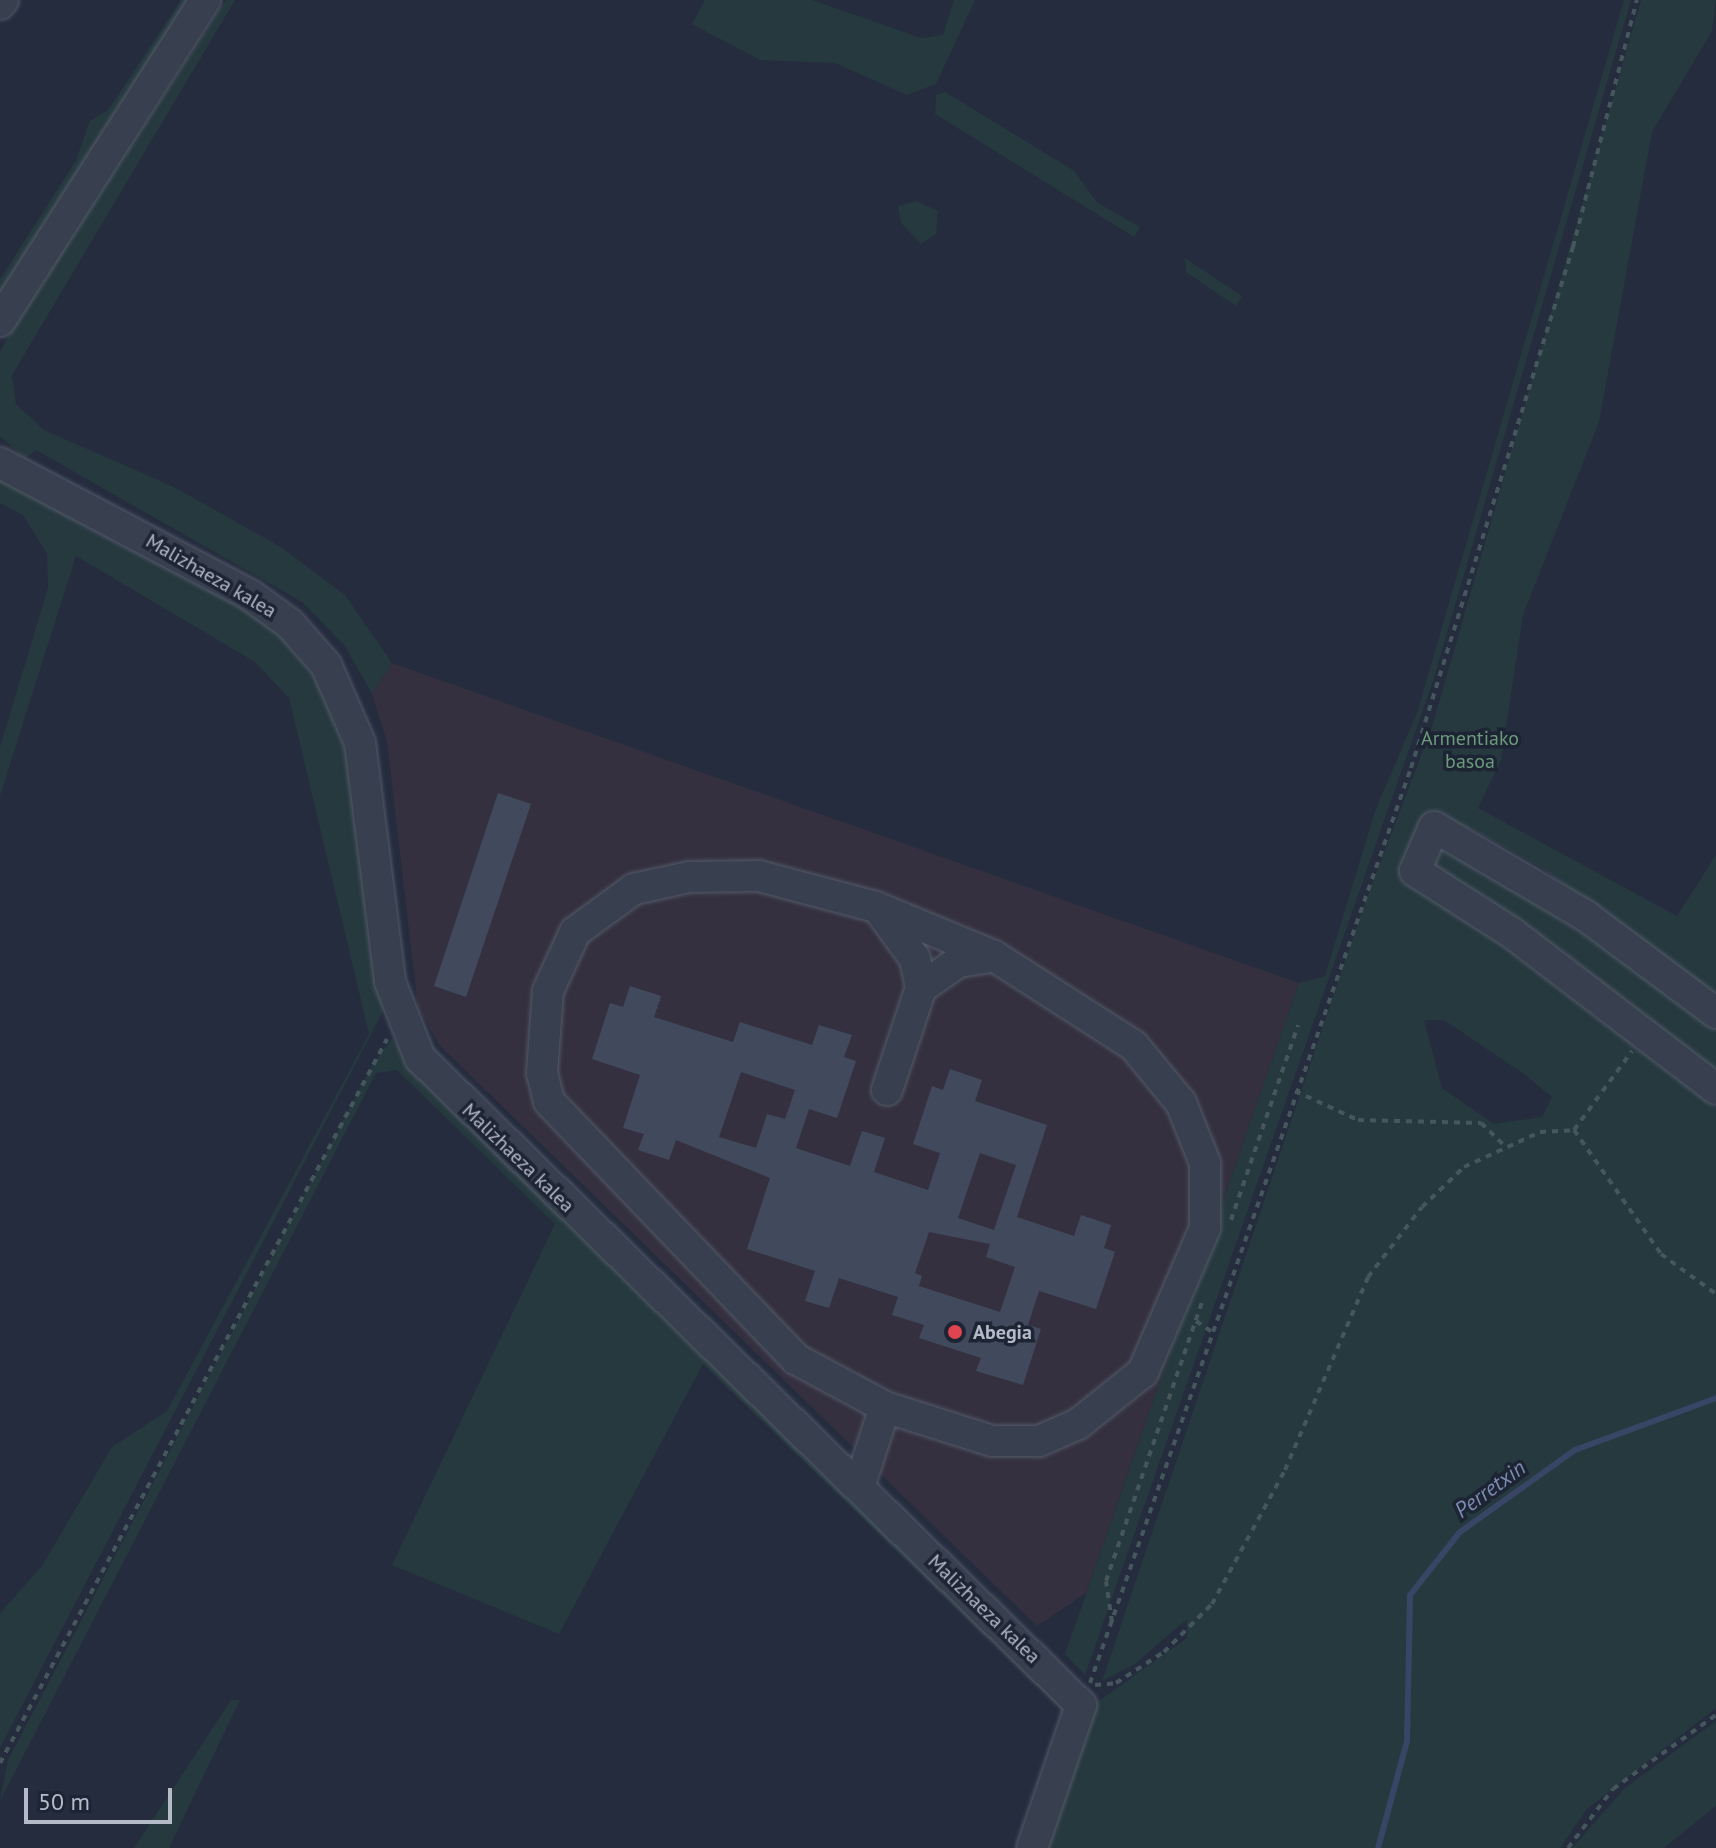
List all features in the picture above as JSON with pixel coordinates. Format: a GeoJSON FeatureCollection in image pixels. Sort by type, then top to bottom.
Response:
{"type":"FeatureCollection","features":[{"type":"Feature","properties":{"kind":"street"},"geometry":{"type":"LineString","coordinates":[[0,321],[205,0]]}},
{"type":"Feature","properties":{"kind":"street","name":"Malizhaeza kalea"},"geometry":{"type":"LineString","coordinates":[[0,463],[250,595],[290,624],[326,665],[360,743],[399,1017],[436,1078],[1081,1705],[1032,1848]]}},
{"type":"Feature","properties":{"kind":"street"},"geometry":{"type":"LineString","coordinates":[[1716,1013],[1586,916],[1434,827],[1415,871],[1512,933],[1716,1089]]}},
{"type":"Feature","properties":{"kind":"street"},"geometry":{"type":"LineString","coordinates":[[759,876],[876,907],[994,956],[1083,1006],[1159,1073],[1181,1103],[1205,1163],[1205,1228],[1143,1372],[1078,1424],[1011,1444],[885,1407],[796,1359],[549,1101],[542,1073],[548,991],[575,932],[634,889],[689,877],[759,876]]}},
{"type":"Feature","properties":{"kind":"street"},"geometry":{"type":"LineString","coordinates":[[876,907],[903,937],[921,988]]}},
{"type":"Feature","properties":{"kind":"street"},"geometry":{"type":"LineString","coordinates":[[887,1090],[921,988],[946,967],[994,956]]}},
{"type":"Feature","properties":{"kind":"street"},"geometry":{"type":"LineString","coordinates":[[782,1412],[796,1359]]}},
{"type":"Feature","properties":{"kind":"street"},"geometry":{"type":"LineString","coordinates":[[859,1487],[885,1407]]}},
{"type":"Feature","properties":{"kind":"path"},"geometry":{"type":"LineString","coordinates":[[1634,1049],[1574,1130],[1503,1144],[1464,1167],[1422,1207],[1368,1277],[1285,1470],[1212,1604],[1164,1652],[1116,1683],[1087,1686],[1112,1624],[1295,1091],[1411,768],[1573,247],[1637,0]]}},
{"type":"Feature","properties":{"kind":"path"},"geometry":{"type":"LineString","coordinates":[[0,1763],[399,1017]]}},
{"type":"Feature","properties":{"kind":"path"},"geometry":{"type":"LineString","coordinates":[[1226,1232],[1298,1025]]}},
{"type":"Feature","properties":{"kind":"path"},"geometry":{"type":"LineString","coordinates":[[1295,1091],[1358,1120],[1481,1123],[1503,1144]]}},
{"type":"Feature","properties":{"kind":"path"},"geometry":{"type":"LineString","coordinates":[[1574,1130],[1661,1254],[1716,1294]]}},
{"type":"Feature","properties":{"kind":"path"},"geometry":{"type":"LineString","coordinates":[[1112,1624],[1106,1581],[1206,1292]]}},
{"type":"Feature","properties":{"kind":"path"},"geometry":{"type":"LineString","coordinates":[[1196,1321],[1214,1333]]}},
{"type":"Feature","properties":{"kind":"path"},"geometry":{"type":"LineString","coordinates":[[1568,1848],[1613,1789],[1716,1715]]}},
{"type":"Feature","properties":{"kind":"shaded area","name":"Abegia"},"geometry":{"type":"Polygon","coordinates":[[[392,663],[1299,983],[1086,1593],[1037,1626],[439,1045],[418,1007],[387,742],[372,694],[392,663]]]}},
{"type":"Feature","properties":{"kind":"green space"},"geometry":{"type":"Polygon","coordinates":[[[181,0],[191,0],[0,300],[0,279],[76,160],[90,121],[108,110],[181,0]]]}},
{"type":"Feature","properties":{"kind":"green space"},"geometry":{"type":"Polygon","coordinates":[[[226,0],[235,0],[12,375],[16,404],[44,430],[174,487],[281,547],[345,595],[392,663],[372,694],[345,646],[302,602],[36,450],[25,459],[0,436],[0,352],[12,328],[226,0]]]}},
{"type":"Feature","properties":{"kind":"green space"},"geometry":{"type":"Polygon","coordinates":[[[705,0],[812,0],[921,38],[943,35],[954,0],[975,0],[936,84],[907,95],[835,63],[760,60],[692,24],[705,0]]]}},
{"type":"Feature","properties":{"kind":"green space"},"geometry":{"type":"Polygon","coordinates":[[[1624,0],[1631,0],[1433,681],[1085,1675],[1065,1654],[1299,983],[1325,976],[1375,811],[1417,713],[1624,0]]]}},
{"type":"Feature","properties":{"kind":"green space","name":"Armentiako basoa"},"geometry":{"type":"Polygon","coordinates":[[[1641,0],[1716,0],[1712,31],[1652,132],[1599,422],[1523,615],[1501,760],[1478,808],[1677,916],[1716,855],[1716,995],[1540,867],[1472,829],[1436,821],[1411,876],[1716,1108],[1716,1708],[1587,1809],[1560,1848],[1046,1848],[1092,1706],[1187,1638],[1187,1619],[1135,1664],[1102,1681],[1363,908],[1432,727],[1641,0]],[[1424,1020],[1442,1088],[1494,1124],[1542,1117],[1552,1097],[1524,1074],[1444,1020],[1424,1020]]]}},
{"type":"Feature","properties":{"kind":"green space"},"geometry":{"type":"Polygon","coordinates":[[[945,92],[1073,170],[1098,203],[1140,227],[1134,237],[935,114],[936,95],[945,92]]]}},
{"type":"Feature","properties":{"kind":"green space"},"geometry":{"type":"Polygon","coordinates":[[[917,201],[938,211],[936,234],[921,244],[901,223],[898,206],[917,201]]]}},
{"type":"Feature","properties":{"kind":"green space"},"geometry":{"type":"Polygon","coordinates":[[[1185,258],[1242,296],[1236,306],[1186,272],[1185,258]]]}},
{"type":"Feature","properties":{"kind":"green space"},"geometry":{"type":"Polygon","coordinates":[[[0,478],[145,549],[273,627],[320,684],[355,777],[383,1011],[0,1748],[0,1613],[42,1566],[112,1447],[167,1411],[369,1034],[289,698],[255,662],[76,556],[0,796],[0,747],[48,588],[47,554],[23,515],[0,503],[0,478]]]}},
{"type":"Feature","properties":{"kind":"green space"},"geometry":{"type":"Polygon","coordinates":[[[1444,843],[1611,946],[1716,1027],[1716,1076],[1432,869],[1444,843]]]}},
{"type":"Feature","properties":{"kind":"green space"},"geometry":{"type":"Polygon","coordinates":[[[392,1039],[1065,1705],[1060,1735],[1062,1710],[703,1364],[559,1634],[392,1565],[555,1224],[397,1070],[376,1073],[0,1801],[8,1760],[372,1065],[392,1039]]]}},
{"type":"Feature","properties":{"kind":"green space"},"geometry":{"type":"Polygon","coordinates":[[[231,1700],[240,1700],[169,1848],[134,1848],[231,1700]]]}},
{"type":"Feature","properties":{"kind":"green space"},"geometry":{"type":"Polygon","coordinates":[[[1716,1721],[1716,1806],[1664,1848],[1572,1848],[1625,1788],[1716,1721]]]}},
{"type":"Feature","properties":{"kind":"building"},"geometry":{"type":"Polygon","coordinates":[[[498,793],[531,804],[466,997],[434,986],[498,793]]]}},
{"type":"Feature","properties":{"kind":"building"},"geometry":{"type":"Polygon","coordinates":[[[630,986],[661,996],[654,1017],[733,1042],[740,1022],[812,1045],[819,1025],[852,1035],[844,1057],[856,1061],[837,1118],[809,1109],[796,1148],[850,1166],[862,1131],[885,1138],[874,1172],[928,1190],[940,1153],[913,1144],[932,1086],[943,1090],[950,1069],[982,1080],[975,1101],[1047,1125],[1017,1217],[1074,1236],[1081,1215],[1111,1225],[1104,1248],[1115,1252],[1096,1309],[1039,1291],[1028,1325],[1041,1329],[1023,1385],[976,1371],[981,1358],[919,1338],[924,1325],[892,1315],[898,1297],[839,1278],[829,1308],[805,1301],[815,1271],[747,1249],[770,1178],[676,1140],[669,1160],[638,1150],[644,1134],[623,1128],[640,1075],[592,1059],[610,1003],[623,1007],[630,986]],[[741,1072],[719,1137],[756,1148],[767,1114],[785,1119],[795,1090],[741,1072]],[[980,1153],[958,1218],[994,1230],[1016,1165],[980,1153]],[[929,1232],[915,1273],[922,1276],[919,1286],[1000,1312],[1015,1267],[986,1257],[990,1244],[929,1232]]]}},
{"type":"Feature","properties":{"kind":"waterway","name":"Perretxin"},"geometry":{"type":"LineString","coordinates":[[1378,1848],[1407,1741],[1410,1595],[1460,1532],[1575,1450],[1716,1398]]}},
{"type":"Feature","properties":{"kind":"place","name":"Abegia"},"geometry":{"type":"Point","coordinates":[955,1332]}}]}
